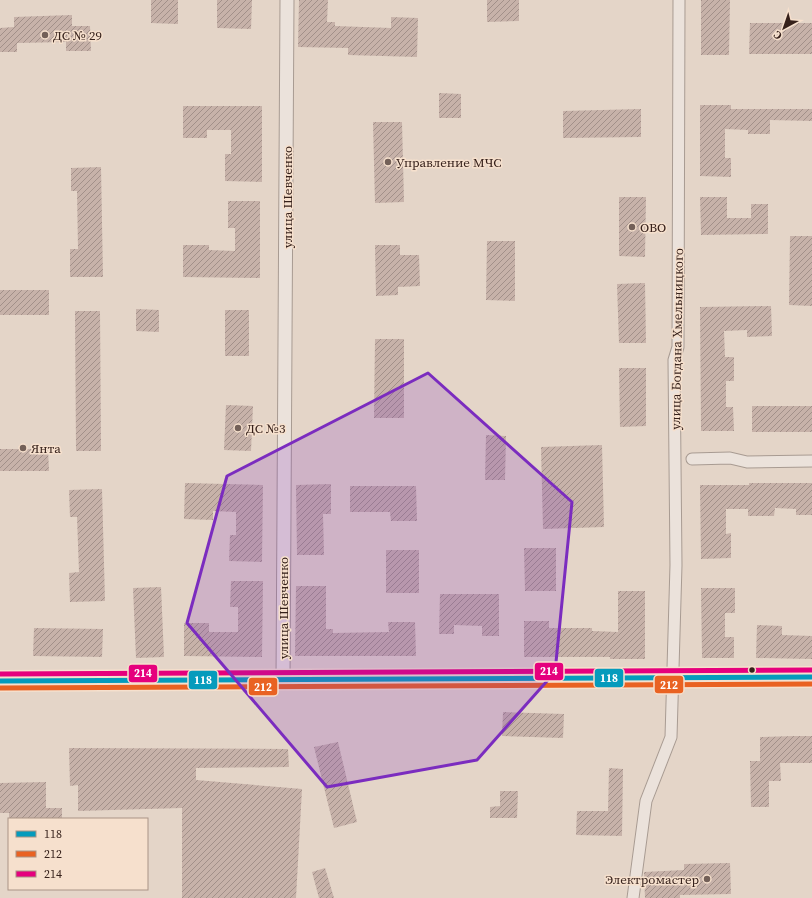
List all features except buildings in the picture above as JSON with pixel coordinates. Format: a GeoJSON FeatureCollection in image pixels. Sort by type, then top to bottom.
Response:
{"type":"FeatureCollection","features":[{"type":"Feature","properties":{"kind":"main road"},"geometry":{"type":"LineString","coordinates":[[0,681],[812,677]]}},
{"type":"Feature","properties":{"kind":"street","name":"улица Шевченко"},"geometry":{"type":"LineString","coordinates":[[283,680],[287,0]]}},
{"type":"Feature","properties":{"kind":"street","name":"улица Богдана Хмельницкого"},"geometry":{"type":"LineString","coordinates":[[633,898],[646,801],[671,737],[676,565],[674,360],[678,347],[680,0]]}},
{"type":"Feature","properties":{"kind":"street"},"geometry":{"type":"LineString","coordinates":[[692,459],[730,458],[747,462],[812,461]]}},
{"type":"Feature","properties":{"kind":"highlighted area"},"geometry":{"type":"Polygon","coordinates":[[[428,373],[572,502],[555,672],[477,760],[327,787],[187,623],[227,476],[428,373]]]}},
{"type":"Feature","properties":{"kind":"transit line","name":"214"},"geometry":{"type":"LineString","coordinates":[[0,674],[812,670]]}},
{"type":"Feature","properties":{"kind":"transit line","name":"118"},"geometry":{"type":"LineString","coordinates":[[0,681],[812,677]]}},
{"type":"Feature","properties":{"kind":"transit line","name":"212"},"geometry":{"type":"LineString","coordinates":[[0,688],[812,684]]}},
{"type":"Feature","properties":{"kind":"place","name":"ДС № 29"},"geometry":{"type":"Point","coordinates":[45,35]}},
{"type":"Feature","properties":{"kind":"place","name":"Управление МЧС"},"geometry":{"type":"Point","coordinates":[388,162]}},
{"type":"Feature","properties":{"kind":"place","name":"ОВО"},"geometry":{"type":"Point","coordinates":[632,227]}},
{"type":"Feature","properties":{"kind":"place","name":"ДС №3"},"geometry":{"type":"Point","coordinates":[238,428]}},
{"type":"Feature","properties":{"kind":"place","name":"Янта"},"geometry":{"type":"Point","coordinates":[23,448]}},
{"type":"Feature","properties":{"kind":"place","name":"Электромастер"},"geometry":{"type":"Point","coordinates":[707,879]}}]}
